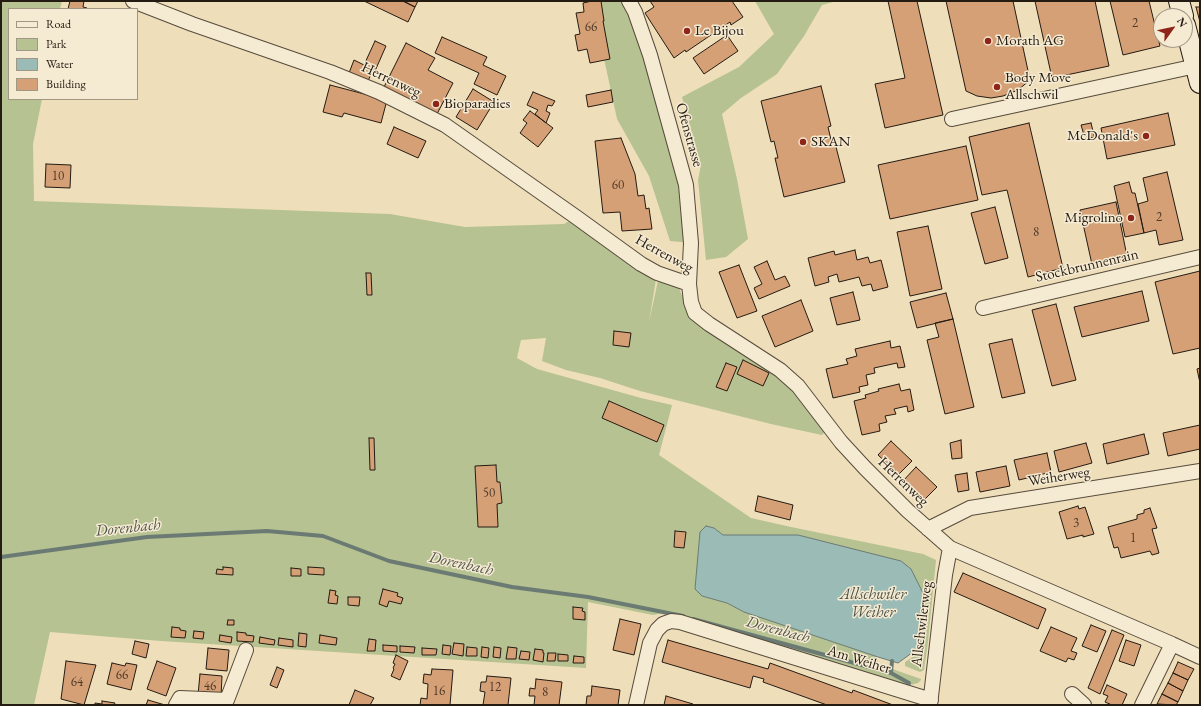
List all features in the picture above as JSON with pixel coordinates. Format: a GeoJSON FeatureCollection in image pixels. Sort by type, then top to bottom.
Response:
{"type":"FeatureCollection","features":[{"type":"Feature","properties":{"kind":"street","name":"Herrenweg"},"geometry":{"type":"LineString","coordinates":[[133,1],[192,24],[330,72],[379,92],[444,125],[641,264],[657,273],[689,284],[690,302],[695,313],[709,324],[780,370],[798,386],[841,442],[870,473],[950,548],[1200,657]]}},
{"type":"Feature","properties":{"kind":"street","name":"Ofenstrasse"},"geometry":{"type":"LineString","coordinates":[[629,1],[635,12],[650,55],[686,185],[691,242],[689,284]]}},
{"type":"Feature","properties":{"kind":"street"},"geometry":{"type":"LineString","coordinates":[[952,119],[1198,75],[1191,48]]}},
{"type":"Feature","properties":{"kind":"street","name":"Stockbrunnenrain"},"geometry":{"type":"LineString","coordinates":[[982,308],[1200,257]]}},
{"type":"Feature","properties":{"kind":"street","name":"Weiherweg"},"geometry":{"type":"LineString","coordinates":[[928,529],[970,508],[1200,471]]}},
{"type":"Feature","properties":{"kind":"street","name":"Allschwilerweg"},"geometry":{"type":"LineString","coordinates":[[931,702],[945,575],[950,548]]}},
{"type":"Feature","properties":{"kind":"street","name":"Am Weiher"},"geometry":{"type":"LineString","coordinates":[[636,705],[650,643],[657,630],[663,624],[672,622],[680,622],[931,702]]}},
{"type":"Feature","properties":{"kind":"street"},"geometry":{"type":"LineString","coordinates":[[1142,705],[1172,644]]}},
{"type":"Feature","properties":{"kind":"street"},"geometry":{"type":"LineString","coordinates":[[176,705],[180,698],[228,700],[246,650]]}},
{"type":"Feature","properties":{"kind":"street"},"geometry":{"type":"LineString","coordinates":[[1072,694],[1084,705]]}},
{"type":"Feature","properties":{"kind":"green space"},"geometry":{"type":"Polygon","coordinates":[[[1,1],[62,1],[60,8],[8,8],[8,100],[42,100],[33,144],[34,201],[390,214],[465,227],[564,224],[576,217],[657,273],[649,322],[659,276],[679,288],[687,308],[773,371],[794,390],[826,431],[822,435],[771,424],[640,391],[600,378],[566,370],[542,361],[546,338],[521,340],[517,358],[537,369],[641,398],[672,405],[659,455],[751,518],[923,554],[936,560],[924,670],[920,672],[905,666],[905,662],[922,651],[923,648],[920,647],[924,595],[798,535],[723,535],[714,528],[702,596],[727,603],[744,612],[878,657],[878,664],[921,679],[918,683],[910,685],[908,688],[811,656],[664,613],[653,615],[588,602],[586,668],[161,641],[50,632],[34,705],[1,705],[1,1]],[[496,465],[475,467],[478,527],[498,526],[497,504],[502,503],[501,482],[497,482],[496,465]]]}},
{"type":"Feature","properties":{"kind":"green space"},"geometry":{"type":"Polygon","coordinates":[[[585,1],[629,1],[663,105],[691,243],[670,241],[649,176],[617,119],[600,40],[585,1]]]}},
{"type":"Feature","properties":{"kind":"green space"},"geometry":{"type":"Polygon","coordinates":[[[755,1],[837,1],[822,5],[804,36],[777,74],[741,98],[722,114],[737,179],[748,239],[726,257],[706,260],[698,180],[701,165],[682,97],[739,67],[774,34],[755,1]]]}},
{"type":"Feature","properties":{"kind":"water","name":"Allschwiler Weiher"},"geometry":{"type":"Polygon","coordinates":[[[706,526],[714,528],[723,535],[798,535],[901,561],[911,569],[924,595],[920,647],[898,663],[744,612],[727,603],[702,596],[695,589],[700,532],[706,526]]]}},
{"type":"Feature","properties":{"kind":"building"},"geometry":{"type":"Polygon","coordinates":[[[70,1],[84,1],[83,7],[87,8],[68,8],[70,1]]]}},
{"type":"Feature","properties":{"kind":"building"},"geometry":{"type":"Polygon","coordinates":[[[364,1],[403,1],[415,7],[408,22],[364,1]]]}},
{"type":"Feature","properties":{"kind":"building"},"geometry":{"type":"Polygon","coordinates":[[[403,1],[418,1],[415,7],[403,1]]]}},
{"type":"Feature","properties":{"kind":"building"},"geometry":{"type":"Polygon","coordinates":[[[601,1],[610,59],[590,63],[587,49],[578,51],[575,35],[580,34],[576,13],[584,12],[583,3],[601,1]]]}},
{"type":"Feature","properties":{"kind":"building","name":"Le Bijou"},"geometry":{"type":"Polygon","coordinates":[[[650,1],[732,1],[743,17],[731,25],[730,22],[686,52],[685,50],[674,58],[645,13],[654,7],[650,1]]]}},
{"type":"Feature","properties":{"kind":"building"},"geometry":{"type":"Polygon","coordinates":[[[888,1],[917,1],[943,115],[885,128],[875,84],[905,78],[888,1]]]}},
{"type":"Feature","properties":{"kind":"building","name":"Morath AG"},"geometry":{"type":"Polygon","coordinates":[[[946,1],[1013,1],[1030,80],[1018,90],[1003,96],[991,98],[977,96],[966,91],[946,1]]]}},
{"type":"Feature","properties":{"kind":"building","name":"Morath AG"},"geometry":{"type":"Polygon","coordinates":[[[1035,1],[1095,1],[1109,66],[1052,78],[1035,1]]]}},
{"type":"Feature","properties":{"kind":"building"},"geometry":{"type":"Polygon","coordinates":[[[1110,1],[1149,1],[1153,17],[1153,48],[1123,55],[1110,1]]]}},
{"type":"Feature","properties":{"kind":"building"},"geometry":{"type":"Polygon","coordinates":[[[1196,7],[1200,7],[1200,22],[1196,7]]]}},
{"type":"Feature","properties":{"kind":"building"},"geometry":{"type":"Polygon","coordinates":[[[727,35],[738,51],[704,74],[693,58],[727,35]]]}},
{"type":"Feature","properties":{"kind":"building"},"geometry":{"type":"Polygon","coordinates":[[[442,37],[487,57],[483,65],[506,76],[497,95],[474,84],[479,73],[435,53],[442,37]]]}},
{"type":"Feature","properties":{"kind":"building"},"geometry":{"type":"Polygon","coordinates":[[[375,41],[386,46],[375,71],[373,70],[368,81],[349,73],[354,60],[364,65],[375,41]]]}},
{"type":"Feature","properties":{"kind":"building"},"geometry":{"type":"Polygon","coordinates":[[[406,43],[435,58],[428,70],[453,83],[437,114],[384,87],[406,43]]]}},
{"type":"Feature","properties":{"kind":"building"},"geometry":{"type":"Polygon","coordinates":[[[330,85],[387,100],[381,123],[344,113],[342,117],[323,112],[330,85]]]}},
{"type":"Feature","properties":{"kind":"building","name":"SKAN"},"geometry":{"type":"Polygon","coordinates":[[[821,86],[831,126],[828,127],[832,144],[835,143],[845,182],[784,197],[775,158],[778,158],[774,141],[771,142],[761,101],[821,86]]]}},
{"type":"Feature","properties":{"kind":"building"},"geometry":{"type":"Polygon","coordinates":[[[473,89],[494,102],[477,130],[456,117],[473,89]]]}},
{"type":"Feature","properties":{"kind":"building"},"geometry":{"type":"Polygon","coordinates":[[[611,90],[613,102],[588,107],[586,95],[611,90]]]}},
{"type":"Feature","properties":{"kind":"building"},"geometry":{"type":"Polygon","coordinates":[[[533,92],[555,101],[552,106],[548,105],[546,111],[550,113],[546,123],[535,114],[538,110],[527,105],[533,92]]]}},
{"type":"Feature","properties":{"kind":"building"},"geometry":{"type":"Polygon","coordinates":[[[530,111],[553,128],[538,147],[520,133],[527,123],[523,120],[530,111]]]}},
{"type":"Feature","properties":{"kind":"building"},"geometry":{"type":"Polygon","coordinates":[[[1168,113],[1175,145],[1107,159],[1101,128],[1168,113]]]}},
{"type":"Feature","properties":{"kind":"building"},"geometry":{"type":"Polygon","coordinates":[[[1029,123],[1063,268],[1028,277],[1007,190],[982,195],[969,137],[1029,123]]]}},
{"type":"Feature","properties":{"kind":"building"},"geometry":{"type":"Polygon","coordinates":[[[1091,123],[1095,139],[1084,135],[1081,125],[1091,123]]]}},
{"type":"Feature","properties":{"kind":"building"},"geometry":{"type":"Polygon","coordinates":[[[394,127],[426,141],[418,158],[387,144],[394,127]]]}},
{"type":"Feature","properties":{"kind":"building"},"geometry":{"type":"Polygon","coordinates":[[[621,138],[635,174],[638,196],[644,195],[646,209],[649,208],[652,229],[622,231],[620,212],[603,213],[595,141],[621,138]]]}},
{"type":"Feature","properties":{"kind":"building"},"geometry":{"type":"Polygon","coordinates":[[[966,146],[978,200],[890,219],[878,165],[966,146]]]}},
{"type":"Feature","properties":{"kind":"building"},"geometry":{"type":"Polygon","coordinates":[[[46,164],[71,165],[70,188],[45,187],[46,164]]]}},
{"type":"Feature","properties":{"kind":"building"},"geometry":{"type":"Polygon","coordinates":[[[1167,172],[1183,240],[1159,245],[1156,230],[1144,233],[1138,204],[1148,201],[1143,178],[1167,172]]]}},
{"type":"Feature","properties":{"kind":"building","name":"Migrolino"},"geometry":{"type":"Polygon","coordinates":[[[1129,182],[1132,193],[1135,193],[1144,233],[1125,237],[1114,186],[1129,182]]]}},
{"type":"Feature","properties":{"kind":"building"},"geometry":{"type":"Polygon","coordinates":[[[1116,202],[1128,261],[1093,269],[1080,210],[1116,202]]]}},
{"type":"Feature","properties":{"kind":"building"},"geometry":{"type":"Polygon","coordinates":[[[995,207],[1008,258],[985,264],[971,213],[995,207]]]}},
{"type":"Feature","properties":{"kind":"building"},"geometry":{"type":"Polygon","coordinates":[[[928,226],[942,289],[910,296],[897,232],[928,226]]]}},
{"type":"Feature","properties":{"kind":"building"},"geometry":{"type":"Polygon","coordinates":[[[855,250],[857,260],[868,257],[870,263],[881,260],[888,287],[873,291],[871,284],[862,286],[859,277],[839,282],[837,274],[828,277],[829,282],[815,286],[808,258],[834,251],[835,255],[855,250]]]}},
{"type":"Feature","properties":{"kind":"building"},"geometry":{"type":"Polygon","coordinates":[[[767,261],[775,280],[785,276],[790,286],[759,299],[754,288],[762,284],[754,267],[767,261]]]}},
{"type":"Feature","properties":{"kind":"building"},"geometry":{"type":"Polygon","coordinates":[[[739,265],[757,311],[737,318],[719,272],[739,265]]]}},
{"type":"Feature","properties":{"kind":"building"},"geometry":{"type":"Polygon","coordinates":[[[1200,271],[1200,348],[1173,354],[1155,282],[1200,271]]]}},
{"type":"Feature","properties":{"kind":"building"},"geometry":{"type":"Polygon","coordinates":[[[366,273],[371,273],[372,295],[367,295],[366,273]]]}},
{"type":"Feature","properties":{"kind":"building"},"geometry":{"type":"Polygon","coordinates":[[[1142,291],[1149,321],[1082,337],[1074,307],[1142,291]]]}},
{"type":"Feature","properties":{"kind":"building"},"geometry":{"type":"Polygon","coordinates":[[[853,292],[860,320],[837,325],[830,298],[853,292]]]}},
{"type":"Feature","properties":{"kind":"building"},"geometry":{"type":"Polygon","coordinates":[[[946,293],[953,319],[917,328],[910,302],[946,293]]]}},
{"type":"Feature","properties":{"kind":"building"},"geometry":{"type":"Polygon","coordinates":[[[801,300],[813,331],[775,347],[762,316],[801,300]]]}},
{"type":"Feature","properties":{"kind":"building"},"geometry":{"type":"Polygon","coordinates":[[[1056,304],[1076,380],[1052,386],[1032,310],[1056,304]]]}},
{"type":"Feature","properties":{"kind":"building"},"geometry":{"type":"Polygon","coordinates":[[[953,319],[974,407],[945,414],[927,340],[939,337],[935,323],[953,319]]]}},
{"type":"Feature","properties":{"kind":"building"},"geometry":{"type":"Polygon","coordinates":[[[614,331],[631,333],[629,347],[613,345],[614,331]]]}},
{"type":"Feature","properties":{"kind":"building"},"geometry":{"type":"Polygon","coordinates":[[[1012,339],[1025,393],[1002,398],[989,344],[1012,339]]]}},
{"type":"Feature","properties":{"kind":"building"},"geometry":{"type":"Polygon","coordinates":[[[890,341],[891,348],[900,346],[905,367],[898,368],[897,363],[874,368],[875,373],[866,375],[868,385],[859,387],[860,392],[833,398],[826,369],[848,364],[846,359],[857,356],[855,349],[890,341]]]}},
{"type":"Feature","properties":{"kind":"building"},"geometry":{"type":"Polygon","coordinates":[[[743,360],[769,373],[763,386],[737,374],[743,360]]]}},
{"type":"Feature","properties":{"kind":"building"},"geometry":{"type":"Polygon","coordinates":[[[726,363],[737,367],[727,391],[716,387],[726,363]]]}},
{"type":"Feature","properties":{"kind":"building"},"geometry":{"type":"Polygon","coordinates":[[[1200,368],[1200,383],[1197,369],[1200,368]]]}},
{"type":"Feature","properties":{"kind":"building"},"geometry":{"type":"Polygon","coordinates":[[[899,384],[901,391],[910,389],[914,410],[908,412],[907,406],[894,409],[896,414],[885,416],[887,422],[879,424],[880,431],[862,435],[854,401],[866,398],[865,395],[879,391],[878,389],[899,384]]]}},
{"type":"Feature","properties":{"kind":"building"},"geometry":{"type":"Polygon","coordinates":[[[609,401],[664,425],[657,442],[602,418],[609,401]]]}},
{"type":"Feature","properties":{"kind":"building"},"geometry":{"type":"Polygon","coordinates":[[[1200,425],[1200,449],[1168,456],[1163,433],[1200,425]]]}},
{"type":"Feature","properties":{"kind":"building"},"geometry":{"type":"Polygon","coordinates":[[[1144,434],[1149,454],[1107,464],[1103,444],[1144,434]]]}},
{"type":"Feature","properties":{"kind":"building"},"geometry":{"type":"Polygon","coordinates":[[[369,438],[374,438],[375,470],[370,470],[369,438]]]}},
{"type":"Feature","properties":{"kind":"building"},"geometry":{"type":"Polygon","coordinates":[[[961,440],[962,458],[952,459],[950,443],[961,440]]]}},
{"type":"Feature","properties":{"kind":"building"},"geometry":{"type":"Polygon","coordinates":[[[891,441],[912,461],[899,474],[878,455],[891,441]]]}},
{"type":"Feature","properties":{"kind":"building"},"geometry":{"type":"Polygon","coordinates":[[[1086,443],[1092,463],[1059,472],[1054,451],[1086,443]]]}},
{"type":"Feature","properties":{"kind":"building"},"geometry":{"type":"Polygon","coordinates":[[[1047,453],[1051,472],[1019,480],[1014,460],[1047,453]]]}},
{"type":"Feature","properties":{"kind":"building"},"geometry":{"type":"Polygon","coordinates":[[[496,465],[497,482],[500,482],[502,503],[497,504],[498,527],[478,527],[475,466],[496,465]]]}},
{"type":"Feature","properties":{"kind":"building"},"geometry":{"type":"Polygon","coordinates":[[[1006,466],[1010,486],[980,492],[976,472],[1006,466]]]}},
{"type":"Feature","properties":{"kind":"building"},"geometry":{"type":"Polygon","coordinates":[[[916,467],[937,487],[923,501],[903,481],[916,467]]]}},
{"type":"Feature","properties":{"kind":"building"},"geometry":{"type":"Polygon","coordinates":[[[967,473],[969,490],[958,492],[955,475],[967,473]]]}},
{"type":"Feature","properties":{"kind":"building"},"geometry":{"type":"Polygon","coordinates":[[[758,496],[793,505],[790,520],[755,511],[758,496]]]}},
{"type":"Feature","properties":{"kind":"building"},"geometry":{"type":"Polygon","coordinates":[[[1078,506],[1079,509],[1085,507],[1094,534],[1067,539],[1059,512],[1078,506]]]}},
{"type":"Feature","properties":{"kind":"building"},"geometry":{"type":"Polygon","coordinates":[[[1150,508],[1157,528],[1152,529],[1159,553],[1152,555],[1150,551],[1121,558],[1118,547],[1114,548],[1108,527],[1137,519],[1137,515],[1144,513],[1144,510],[1150,508]]]}},
{"type":"Feature","properties":{"kind":"building"},"geometry":{"type":"Polygon","coordinates":[[[675,531],[686,532],[684,548],[674,547],[675,531]]]}},
{"type":"Feature","properties":{"kind":"building"},"geometry":{"type":"Polygon","coordinates":[[[223,567],[233,568],[233,575],[216,574],[217,569],[223,570],[223,567]]]}},
{"type":"Feature","properties":{"kind":"building"},"geometry":{"type":"Polygon","coordinates":[[[308,567],[324,568],[324,575],[308,574],[308,567]]]}},
{"type":"Feature","properties":{"kind":"building"},"geometry":{"type":"Polygon","coordinates":[[[291,568],[301,569],[301,576],[291,576],[291,568]]]}},
{"type":"Feature","properties":{"kind":"building"},"geometry":{"type":"Polygon","coordinates":[[[963,573],[1046,609],[1038,629],[954,592],[963,573]]]}},
{"type":"Feature","properties":{"kind":"building"},"geometry":{"type":"Polygon","coordinates":[[[383,589],[398,593],[397,596],[403,598],[401,604],[389,601],[387,607],[379,604],[383,589]]]}},
{"type":"Feature","properties":{"kind":"building"},"geometry":{"type":"Polygon","coordinates":[[[330,590],[336,591],[335,595],[338,596],[337,604],[328,603],[330,590]]]}},
{"type":"Feature","properties":{"kind":"building"},"geometry":{"type":"Polygon","coordinates":[[[348,597],[360,597],[359,606],[348,605],[348,597]]]}},
{"type":"Feature","properties":{"kind":"building"},"geometry":{"type":"Polygon","coordinates":[[[573,607],[583,608],[582,611],[585,612],[585,620],[573,619],[573,607]]]}},
{"type":"Feature","properties":{"kind":"building"},"geometry":{"type":"Polygon","coordinates":[[[620,619],[641,624],[634,655],[613,650],[620,619]]]}},
{"type":"Feature","properties":{"kind":"building"},"geometry":{"type":"Polygon","coordinates":[[[228,620],[234,620],[234,625],[227,625],[228,620]]]}},
{"type":"Feature","properties":{"kind":"building"},"geometry":{"type":"Polygon","coordinates":[[[1091,625],[1106,631],[1097,652],[1082,646],[1091,625]]]}},
{"type":"Feature","properties":{"kind":"building"},"geometry":{"type":"Polygon","coordinates":[[[172,627],[180,628],[180,630],[186,631],[185,638],[171,637],[172,627]]]}},
{"type":"Feature","properties":{"kind":"building"},"geometry":{"type":"Polygon","coordinates":[[[1051,627],[1077,638],[1071,651],[1077,653],[1074,660],[1068,658],[1066,662],[1040,651],[1051,627]]]}},
{"type":"Feature","properties":{"kind":"building"},"geometry":{"type":"Polygon","coordinates":[[[1112,630],[1124,635],[1100,694],[1088,688],[1112,630]]]}},
{"type":"Feature","properties":{"kind":"building"},"geometry":{"type":"Polygon","coordinates":[[[194,631],[204,632],[203,639],[193,638],[194,631]]]}},
{"type":"Feature","properties":{"kind":"building"},"geometry":{"type":"Polygon","coordinates":[[[237,632],[254,636],[253,642],[237,641],[237,632]]]}},
{"type":"Feature","properties":{"kind":"building"},"geometry":{"type":"Polygon","coordinates":[[[299,633],[307,634],[306,647],[298,646],[299,633]]]}},
{"type":"Feature","properties":{"kind":"building"},"geometry":{"type":"Polygon","coordinates":[[[220,635],[232,637],[231,643],[219,641],[220,635]]]}},
{"type":"Feature","properties":{"kind":"building"},"geometry":{"type":"Polygon","coordinates":[[[320,635],[337,638],[336,645],[319,643],[320,635]]]}},
{"type":"Feature","properties":{"kind":"building"},"geometry":{"type":"Polygon","coordinates":[[[260,637],[275,640],[274,645],[259,643],[260,637]]]}},
{"type":"Feature","properties":{"kind":"building"},"geometry":{"type":"Polygon","coordinates":[[[279,638],[293,640],[293,647],[278,645],[279,638]]]}},
{"type":"Feature","properties":{"kind":"building"},"geometry":{"type":"Polygon","coordinates":[[[369,639],[376,640],[375,651],[367,651],[369,639]]]}},
{"type":"Feature","properties":{"kind":"building"},"geometry":{"type":"Polygon","coordinates":[[[668,640],[768,669],[770,663],[852,693],[853,690],[893,705],[827,705],[763,682],[764,679],[753,676],[750,688],[662,662],[668,640]]]}},
{"type":"Feature","properties":{"kind":"building"},"geometry":{"type":"Polygon","coordinates":[[[1126,640],[1141,645],[1134,666],[1119,661],[1126,640]]]}},
{"type":"Feature","properties":{"kind":"building"},"geometry":{"type":"Polygon","coordinates":[[[135,641],[149,644],[146,658],[132,654],[135,641]]]}},
{"type":"Feature","properties":{"kind":"building"},"geometry":{"type":"Polygon","coordinates":[[[454,643],[464,644],[463,656],[452,654],[454,643]]]}},
{"type":"Feature","properties":{"kind":"building"},"geometry":{"type":"Polygon","coordinates":[[[383,645],[397,646],[397,652],[383,651],[383,645]]]}},
{"type":"Feature","properties":{"kind":"building"},"geometry":{"type":"Polygon","coordinates":[[[443,645],[451,646],[450,655],[442,654],[443,645]]]}},
{"type":"Feature","properties":{"kind":"building"},"geometry":{"type":"Polygon","coordinates":[[[400,646],[415,647],[414,653],[400,652],[400,646]]]}},
{"type":"Feature","properties":{"kind":"building"},"geometry":{"type":"Polygon","coordinates":[[[467,647],[477,648],[477,656],[466,656],[467,647]]]}},
{"type":"Feature","properties":{"kind":"building"},"geometry":{"type":"Polygon","coordinates":[[[482,647],[489,648],[488,658],[481,657],[482,647]]]}},
{"type":"Feature","properties":{"kind":"building"},"geometry":{"type":"Polygon","coordinates":[[[494,647],[501,648],[500,658],[493,657],[494,647]]]}},
{"type":"Feature","properties":{"kind":"building"},"geometry":{"type":"Polygon","coordinates":[[[508,647],[517,648],[516,659],[506,659],[508,647]]]}},
{"type":"Feature","properties":{"kind":"building"},"geometry":{"type":"Polygon","coordinates":[[[208,648],[229,650],[227,671],[206,669],[208,648]]]}},
{"type":"Feature","properties":{"kind":"building"},"geometry":{"type":"Polygon","coordinates":[[[422,648],[437,649],[436,655],[422,655],[422,648]]]}},
{"type":"Feature","properties":{"kind":"building"},"geometry":{"type":"Polygon","coordinates":[[[535,649],[543,650],[543,662],[533,660],[535,649]]]}},
{"type":"Feature","properties":{"kind":"building"},"geometry":{"type":"Polygon","coordinates":[[[521,651],[530,652],[529,660],[519,659],[521,651]]]}},
{"type":"Feature","properties":{"kind":"building"},"geometry":{"type":"Polygon","coordinates":[[[548,653],[556,653],[555,661],[547,661],[548,653]]]}},
{"type":"Feature","properties":{"kind":"building"},"geometry":{"type":"Polygon","coordinates":[[[558,654],[568,655],[568,661],[558,661],[558,654]]]}},
{"type":"Feature","properties":{"kind":"building"},"geometry":{"type":"Polygon","coordinates":[[[396,655],[408,661],[400,680],[391,676],[394,669],[395,664],[393,663],[396,655]]]}},
{"type":"Feature","properties":{"kind":"building"},"geometry":{"type":"Polygon","coordinates":[[[574,656],[584,657],[584,663],[573,663],[574,656]]]}},
{"type":"Feature","properties":{"kind":"building"},"geometry":{"type":"Polygon","coordinates":[[[66,661],[96,665],[84,705],[61,699],[66,661]]]}},
{"type":"Feature","properties":{"kind":"building"},"geometry":{"type":"Polygon","coordinates":[[[157,661],[176,668],[166,696],[147,689],[157,661]]]}},
{"type":"Feature","properties":{"kind":"building"},"geometry":{"type":"Polygon","coordinates":[[[1178,662],[1194,669],[1188,680],[1173,673],[1178,662]]]}},
{"type":"Feature","properties":{"kind":"building"},"geometry":{"type":"Polygon","coordinates":[[[112,663],[125,666],[126,663],[137,665],[131,690],[107,684],[112,663]]]}},
{"type":"Feature","properties":{"kind":"building"},"geometry":{"type":"Polygon","coordinates":[[[277,667],[284,670],[277,688],[270,685],[277,667]]]}},
{"type":"Feature","properties":{"kind":"building"},"geometry":{"type":"Polygon","coordinates":[[[432,669],[453,670],[450,705],[420,705],[421,698],[427,699],[428,684],[423,683],[424,674],[431,675],[432,669]]]}},
{"type":"Feature","properties":{"kind":"building"},"geometry":{"type":"Polygon","coordinates":[[[1173,673],[1188,680],[1183,691],[1168,683],[1173,673]]]}},
{"type":"Feature","properties":{"kind":"building"},"geometry":{"type":"Polygon","coordinates":[[[200,674],[222,676],[221,697],[198,695],[200,674]]]}},
{"type":"Feature","properties":{"kind":"building"},"geometry":{"type":"Polygon","coordinates":[[[487,676],[511,678],[508,705],[483,705],[485,692],[480,691],[481,682],[486,682],[487,676]]]}},
{"type":"Feature","properties":{"kind":"building"},"geometry":{"type":"Polygon","coordinates":[[[536,679],[562,682],[559,705],[534,705],[535,696],[529,696],[530,688],[535,689],[536,679]]]}},
{"type":"Feature","properties":{"kind":"building"},"geometry":{"type":"Polygon","coordinates":[[[1168,683],[1183,691],[1178,702],[1162,694],[1168,683]]]}},
{"type":"Feature","properties":{"kind":"building"},"geometry":{"type":"Polygon","coordinates":[[[1107,685],[1127,694],[1122,705],[1112,705],[1105,702],[1108,696],[1103,694],[1107,685]]]}},
{"type":"Feature","properties":{"kind":"building"},"geometry":{"type":"Polygon","coordinates":[[[592,686],[620,690],[618,705],[586,705],[587,696],[591,696],[592,686]]]}},
{"type":"Feature","properties":{"kind":"building"},"geometry":{"type":"Polygon","coordinates":[[[355,690],[374,698],[370,705],[349,705],[355,690]]]}},
{"type":"Feature","properties":{"kind":"building"},"geometry":{"type":"Polygon","coordinates":[[[1162,694],[1178,702],[1176,705],[1157,704],[1162,694]]]}},
{"type":"Feature","properties":{"kind":"building"},"geometry":{"type":"Polygon","coordinates":[[[666,696],[693,704],[664,705],[666,696]]]}},
{"type":"Feature","properties":{"kind":"building"},"geometry":{"type":"Polygon","coordinates":[[[148,700],[165,705],[146,705],[148,700]]]}},
{"type":"Feature","properties":{"kind":"building"},"geometry":{"type":"Polygon","coordinates":[[[102,701],[115,703],[114,705],[95,705],[95,703],[102,704],[102,701]]]}},
{"type":"Feature","properties":{"kind":"waterway","name":"Dorenbach"},"geometry":{"type":"LineString","coordinates":[[1,557],[147,537],[267,531],[323,536],[389,561],[512,587],[588,597],[683,616]]}},
{"type":"Feature","properties":{"kind":"waterway","name":"Dorenbach"},"geometry":{"type":"LineString","coordinates":[[693,619],[891,673],[909,683]]}},
{"type":"Feature","properties":{"kind":"waterway"},"geometry":{"type":"LineString","coordinates":[[891,673],[892,661]]}},
{"type":"Feature","properties":{"kind":"place","name":"Le Bijou"},"geometry":{"type":"Point","coordinates":[687,31]}},
{"type":"Feature","properties":{"kind":"place","name":"Morath AG"},"geometry":{"type":"Point","coordinates":[988,41]}},
{"type":"Feature","properties":{"kind":"place","name":"Body Move Allschwil"},"geometry":{"type":"Point","coordinates":[997,87]}},
{"type":"Feature","properties":{"kind":"place","name":"Bioparadies"},"geometry":{"type":"Point","coordinates":[436,104]}},
{"type":"Feature","properties":{"kind":"place","name":"McDonald's"},"geometry":{"type":"Point","coordinates":[1146,136]}},
{"type":"Feature","properties":{"kind":"place","name":"SKAN"},"geometry":{"type":"Point","coordinates":[803,142]}},
{"type":"Feature","properties":{"kind":"place","name":"Migrolino"},"geometry":{"type":"Point","coordinates":[1131,218]}}]}
